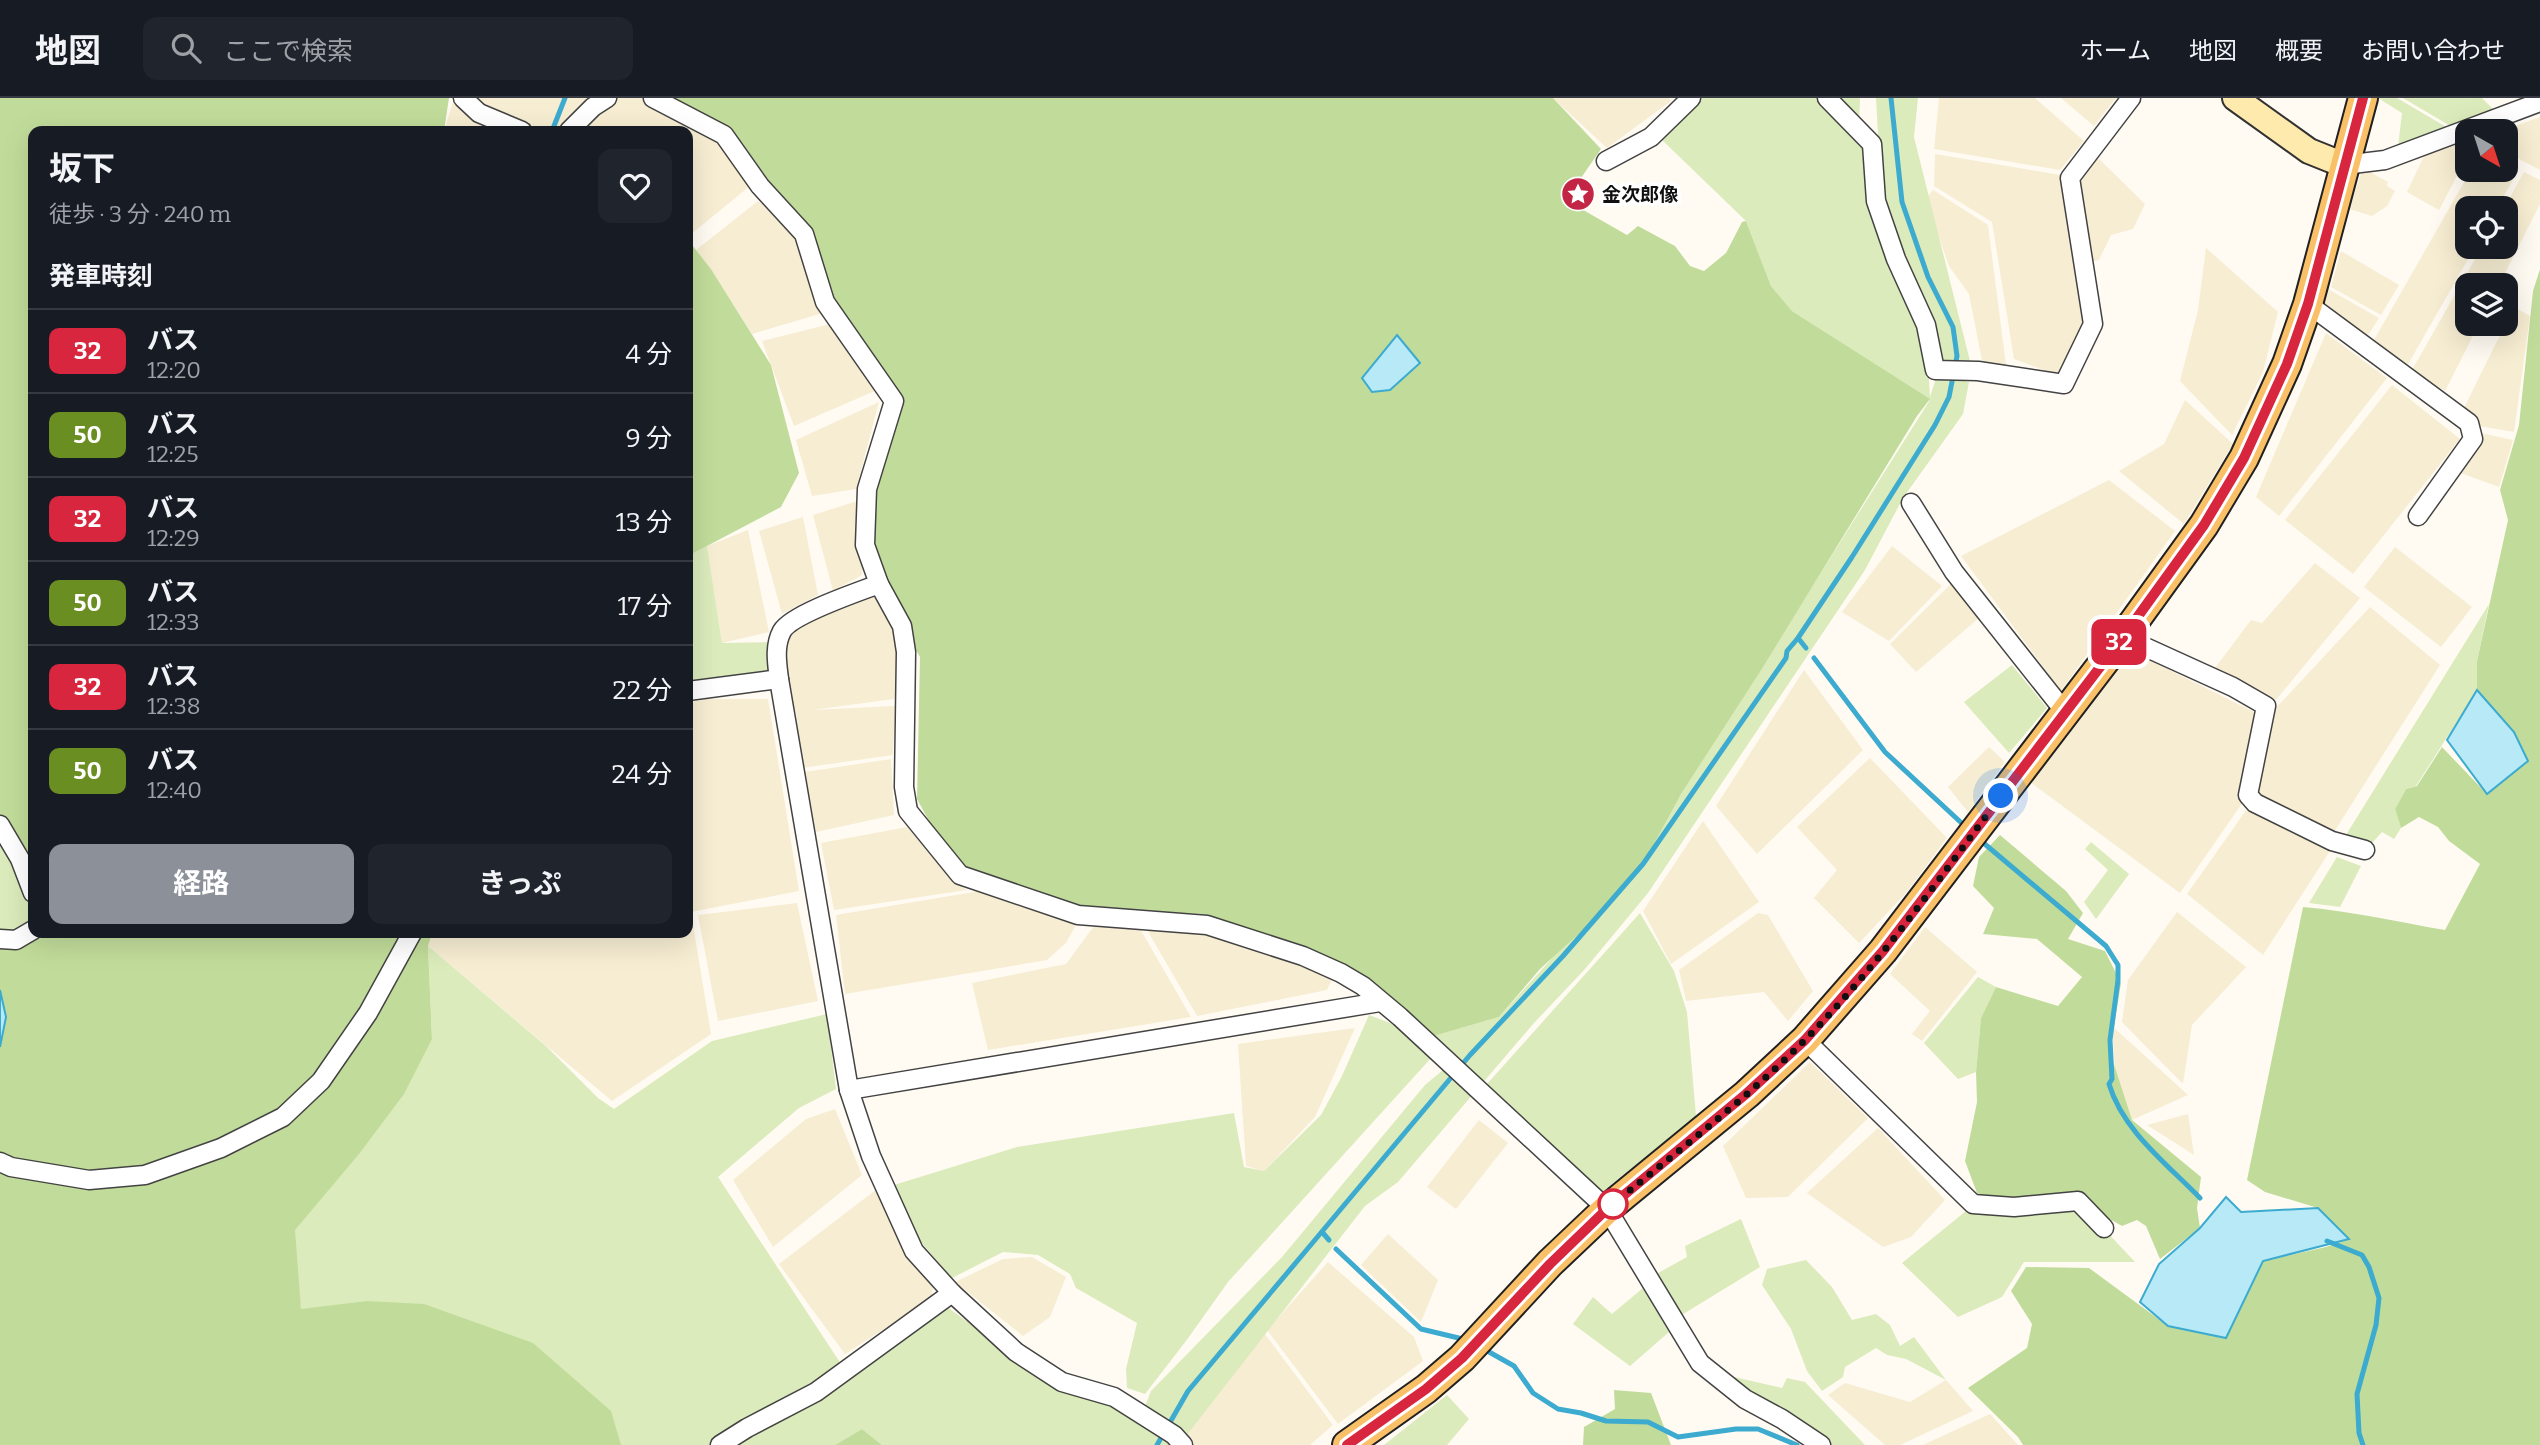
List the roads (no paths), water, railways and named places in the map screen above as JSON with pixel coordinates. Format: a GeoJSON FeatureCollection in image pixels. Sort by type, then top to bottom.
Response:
{"type":"FeatureCollection","features":[{"type":"Feature","properties":{"kind":"main road"},"geometry":{"type":"LineString","coordinates":[[2235,98],[2309,151],[2344,165]]}},
{"type":"Feature","properties":{"kind":"main road"},"geometry":{"type":"LineString","coordinates":[[1361,1441],[1462,1358],[1550,1264],[1607,1209],[1746,1094],[1805,1040],[1883,951],[2123,637],[2204,525],[2244,458],[2287,364],[2308,304],[2363,98]]}},
{"type":"Feature","properties":{"kind":"street"},"geometry":{"type":"LineString","coordinates":[[463,98],[479,113],[510,126]]}},
{"type":"Feature","properties":{"kind":"street"},"geometry":{"type":"LineString","coordinates":[[574,126],[593,107],[607,98]]}},
{"type":"Feature","properties":{"kind":"street"},"geometry":{"type":"LineString","coordinates":[[653,98],[723,135],[760,186],[804,234],[825,302],[894,401],[867,489],[866,545],[879,584],[902,626],[906,652],[904,787],[908,811],[960,875],[1078,915],[1207,925],[1262,941],[1341,972],[1363,986],[1607,1209],[1700,1363],[1745,1399],[1821,1445]]}},
{"type":"Feature","properties":{"kind":"street"},"geometry":{"type":"LineString","coordinates":[[1606,162],[1651,137],[1691,98]]}},
{"type":"Feature","properties":{"kind":"street"},"geometry":{"type":"LineString","coordinates":[[1827,98],[1872,144],[1876,201],[1896,259],[1926,326],[1936,370],[1978,371],[2064,384],[2093,324],[2070,178],[2131,98]]}},
{"type":"Feature","properties":{"kind":"street"},"geometry":{"type":"LineString","coordinates":[[2344,165],[2385,160],[2540,102]]}},
{"type":"Feature","properties":{"kind":"street"},"geometry":{"type":"LineString","coordinates":[[2308,304],[2469,423],[2473,439],[2418,516]]}},
{"type":"Feature","properties":{"kind":"street"},"geometry":{"type":"LineString","coordinates":[[1911,503],[1954,572],[2065,712]]}},
{"type":"Feature","properties":{"kind":"street"},"geometry":{"type":"LineString","coordinates":[[879,584],[793,619],[782,631],[776,650],[849,1090],[871,1156],[914,1251],[952,1293],[1016,1352],[1062,1382],[1114,1397],[1139,1411],[1178,1440]]}},
{"type":"Feature","properties":{"kind":"street"},"geometry":{"type":"LineString","coordinates":[[2123,637],[2233,687],[2266,706],[2248,795],[2255,803],[2332,841],[2365,850]]}},
{"type":"Feature","properties":{"kind":"street"},"geometry":{"type":"LineString","coordinates":[[693,690],[779,679]]}},
{"type":"Feature","properties":{"kind":"street"},"geometry":{"type":"LineString","coordinates":[[0,825],[20,859],[28,880]]}},
{"type":"Feature","properties":{"kind":"street"},"geometry":{"type":"LineString","coordinates":[[0,939],[16,940],[28,933]]}},
{"type":"Feature","properties":{"kind":"street"},"geometry":{"type":"LineString","coordinates":[[0,1162],[11,1167],[89,1180],[145,1175],[221,1148],[283,1117],[321,1081],[368,1013],[409,938]]}},
{"type":"Feature","properties":{"kind":"street"},"geometry":{"type":"LineString","coordinates":[[849,1090],[1380,1002]]}},
{"type":"Feature","properties":{"kind":"street"},"geometry":{"type":"LineString","coordinates":[[1805,1040],[1973,1204],[2014,1207],[2078,1201],[2104,1228]]}},
{"type":"Feature","properties":{"kind":"street"},"geometry":{"type":"LineString","coordinates":[[720,1445],[817,1392],[952,1293]]}},
{"type":"Feature","properties":{"kind":"water"},"geometry":{"type":"Polygon","coordinates":[[[1397,335],[1420,363],[1390,390],[1372,392],[1362,378],[1397,335]]]}},
{"type":"Feature","properties":{"kind":"water"},"geometry":{"type":"Polygon","coordinates":[[[2477,690],[2514,732],[2528,761],[2487,794],[2447,740],[2477,690]]]}},
{"type":"Feature","properties":{"kind":"water"},"geometry":{"type":"Polygon","coordinates":[[[0,990],[6,1017],[0,1047],[0,990]]]}},
{"type":"Feature","properties":{"kind":"water"},"geometry":{"type":"Polygon","coordinates":[[[2226,1197],[2241,1212],[2318,1208],[2349,1239],[2263,1261],[2226,1338],[2168,1326],[2140,1302],[2159,1264],[2200,1228],[2226,1197]]]}},
{"type":"Feature","properties":{"kind":"waterway"},"geometry":{"type":"LineString","coordinates":[[554,126],[565,98]]}},
{"type":"Feature","properties":{"kind":"waterway"},"geometry":{"type":"LineString","coordinates":[[1157,1445],[1188,1391],[1470,1055],[1563,956],[1643,864],[1786,658],[1787,651],[1852,557],[1935,425],[1949,397],[1957,356],[1953,327],[1928,277],[1902,202],[1891,98]]}},
{"type":"Feature","properties":{"kind":"waterway"},"geometry":{"type":"LineString","coordinates":[[1798,638],[1806,648]]}},
{"type":"Feature","properties":{"kind":"waterway"},"geometry":{"type":"LineString","coordinates":[[1814,658],[1885,752],[1968,829]]}},
{"type":"Feature","properties":{"kind":"waterway"},"geometry":{"type":"LineString","coordinates":[[1980,840],[2106,946],[2118,965],[2110,1040],[2112,1079],[2109,1084],[2124,1117],[2135,1132],[2200,1198]]}},
{"type":"Feature","properties":{"kind":"waterway"},"geometry":{"type":"LineString","coordinates":[[1322,1232],[1329,1240]]}},
{"type":"Feature","properties":{"kind":"waterway"},"geometry":{"type":"LineString","coordinates":[[2327,1241],[2362,1255],[2379,1298],[2376,1325],[2357,1394],[2359,1433],[2363,1445]]}},
{"type":"Feature","properties":{"kind":"waterway"},"geometry":{"type":"LineString","coordinates":[[1336,1249],[1421,1329],[1467,1340]]}},
{"type":"Feature","properties":{"kind":"waterway"},"geometry":{"type":"LineString","coordinates":[[1482,1348],[1514,1366],[1533,1393],[1558,1409],[1606,1421],[1648,1422],[1678,1437],[1736,1429],[1758,1429],[1797,1445]]}},
{"type":"Feature","properties":{"kind":"place","name":"金次郎像"},"geometry":{"type":"Point","coordinates":[1578,194]}}]}
